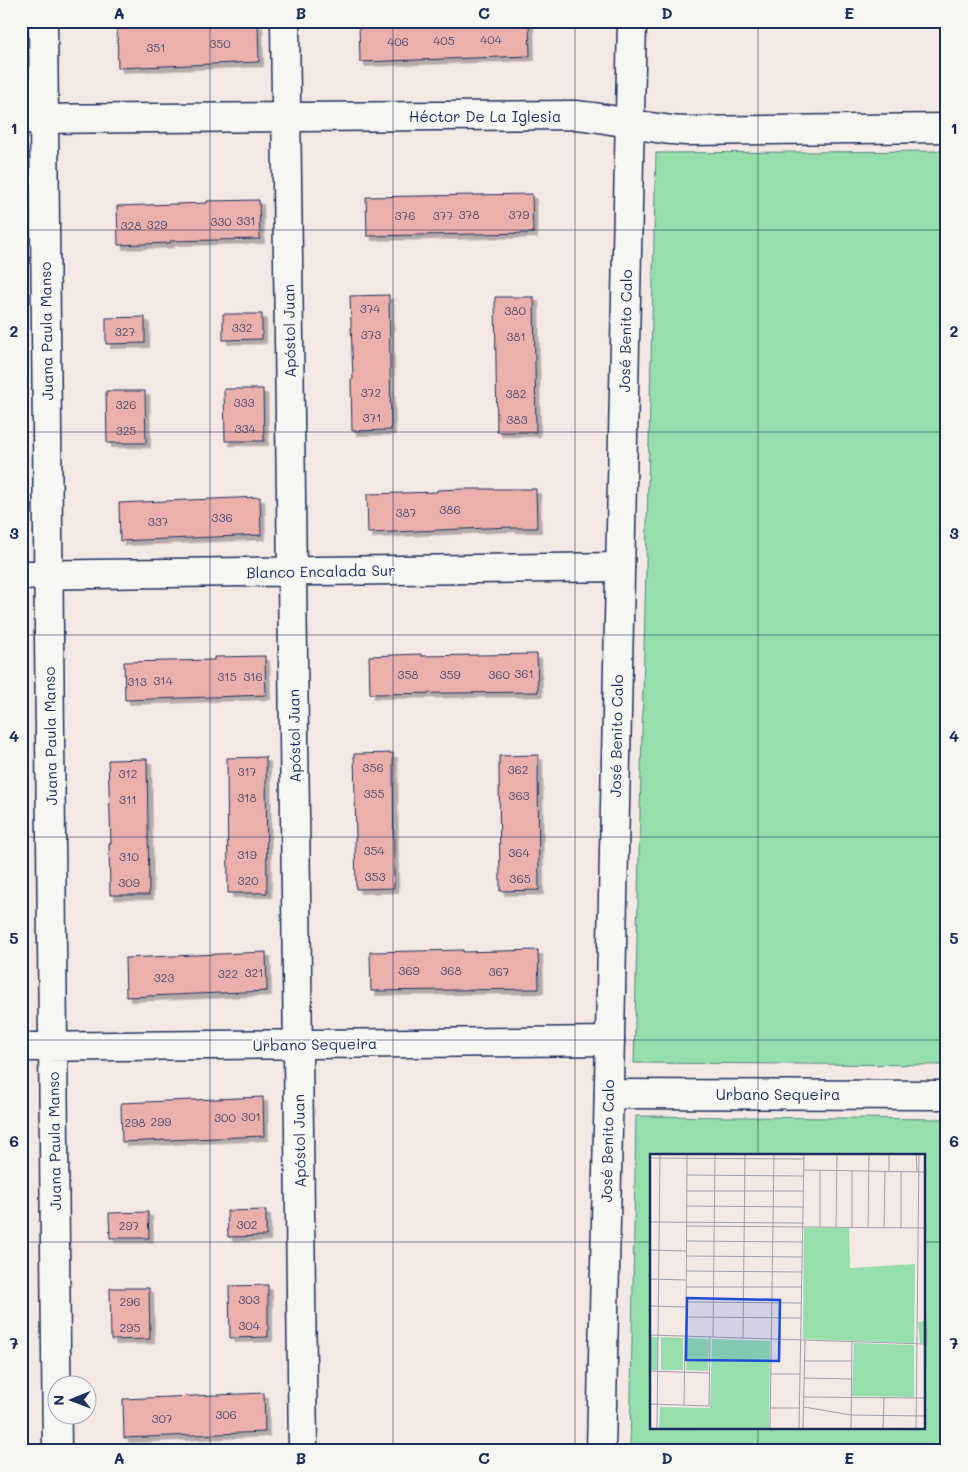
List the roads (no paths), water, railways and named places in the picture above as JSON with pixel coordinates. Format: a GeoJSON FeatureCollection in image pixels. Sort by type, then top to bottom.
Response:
{"type":"FeatureCollection","features":[{"type":"Feature","properties":{"kind":"street","name":"Juana Paula Manso"},"geometry":{"type":"LineString","coordinates":[[43,21],[33,119],[48,574],[57,1451]]}},
{"type":"Feature","properties":{"kind":"street","name":"Apóstol Juan"},"geometry":{"type":"LineString","coordinates":[[285,21],[303,1451]]}},
{"type":"Feature","properties":{"kind":"street","name":"José Benito Calo"},"geometry":{"type":"LineString","coordinates":[[601,1451],[632,21]]}},
{"type":"Feature","properties":{"kind":"street","name":"Héctor De La Iglesia"},"geometry":{"type":"LineString","coordinates":[[33,119],[573,115],[602,117],[658,129],[687,131],[947,128]]}},
{"type":"Feature","properties":{"kind":"street","name":"Blanco Encalada Sur"},"geometry":{"type":"LineString","coordinates":[[21,575],[620,567]]}},
{"type":"Feature","properties":{"kind":"street","name":"Urbano Sequeira"},"geometry":{"type":"LineString","coordinates":[[21,1047],[610,1041]]}},
{"type":"Feature","properties":{"kind":"street","name":"Urbano Sequeira"},"geometry":{"type":"LineString","coordinates":[[608,1094],[947,1095]]}}]}
